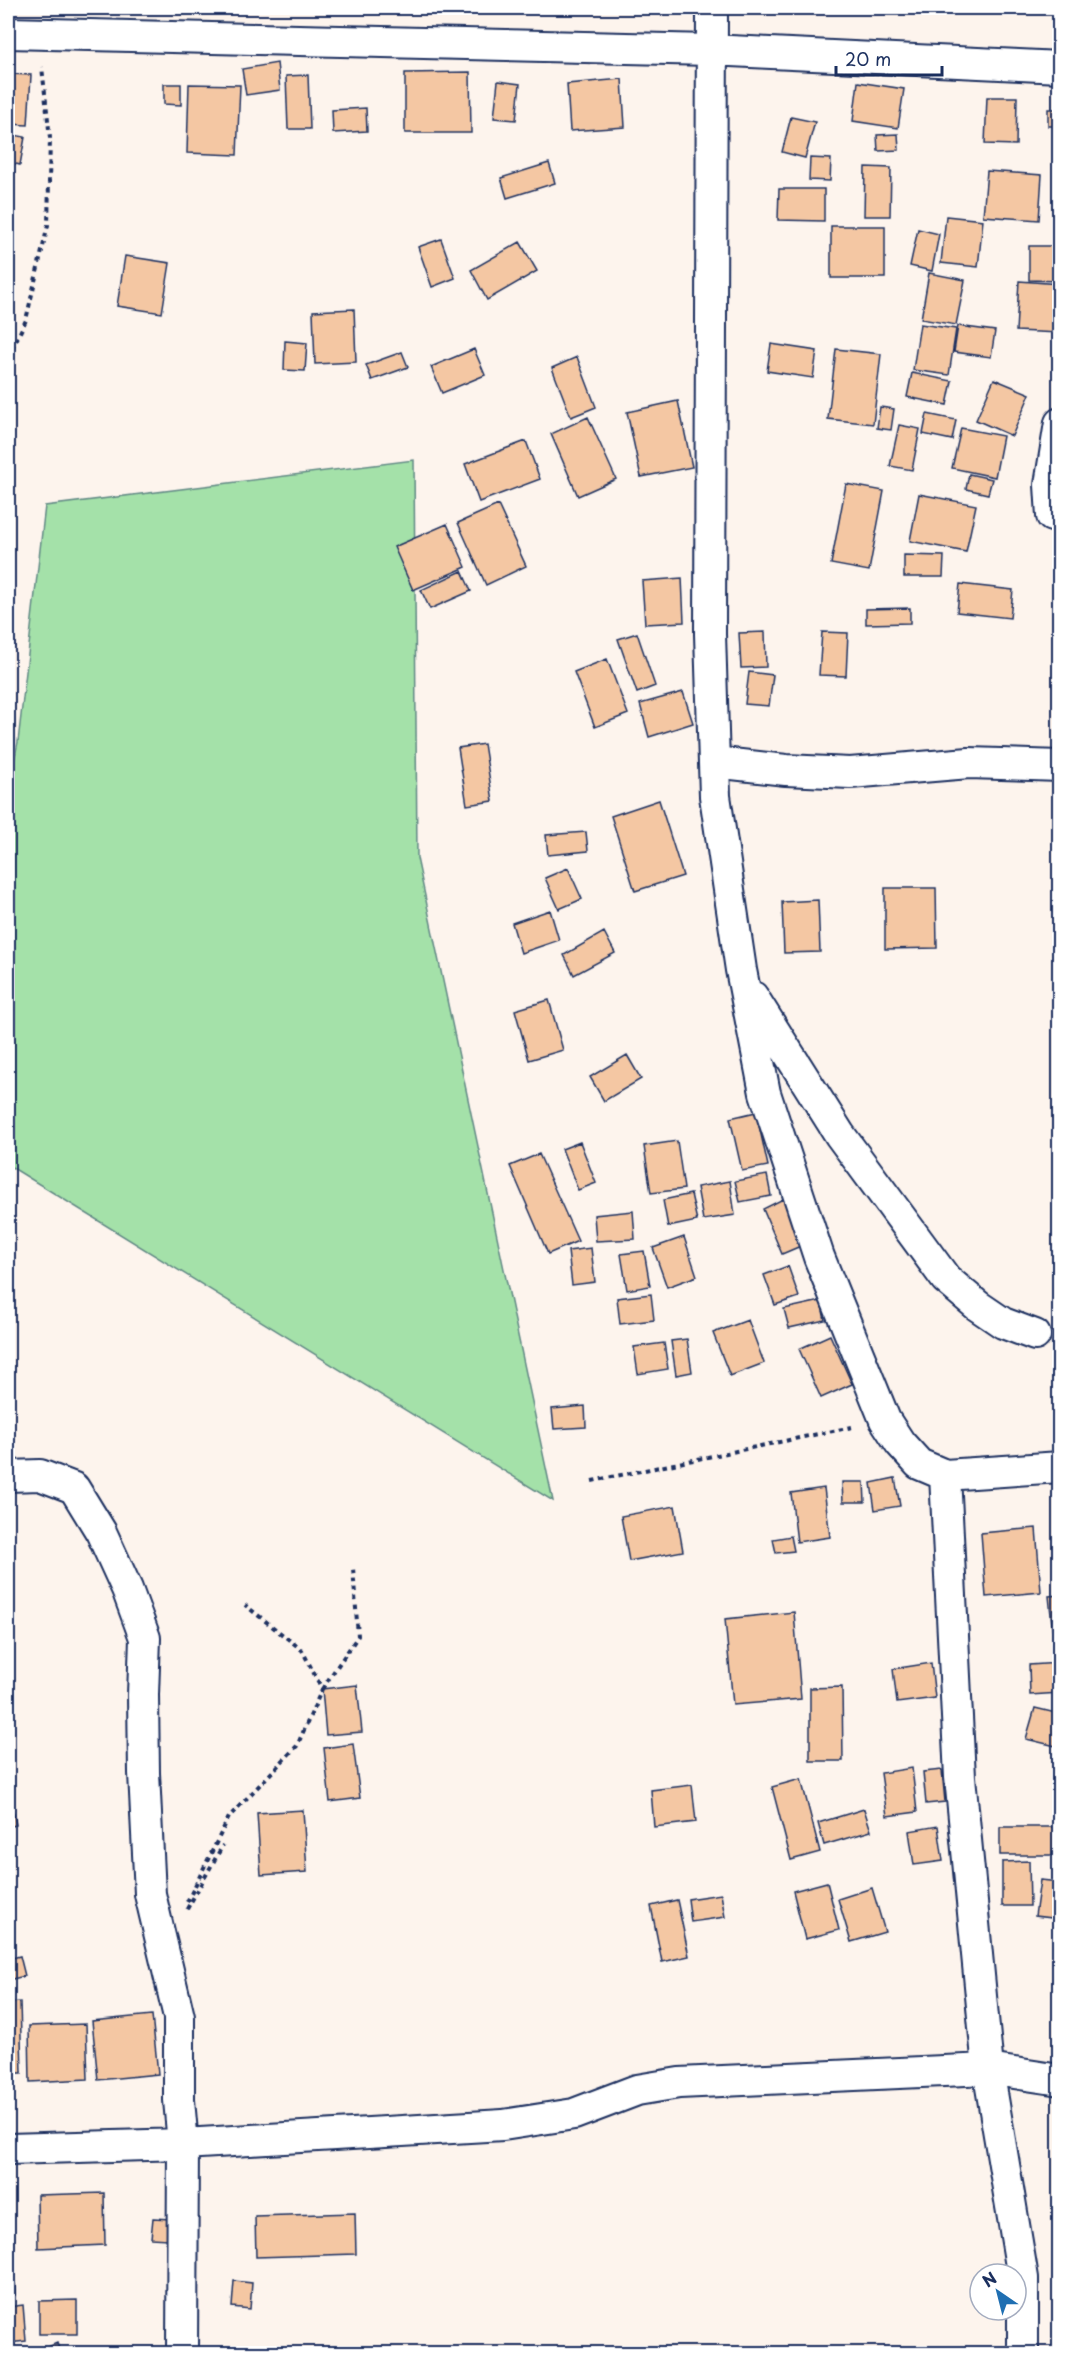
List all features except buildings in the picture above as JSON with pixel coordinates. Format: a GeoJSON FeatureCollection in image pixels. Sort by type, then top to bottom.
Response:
{"type":"FeatureCollection","features":[{"type":"Feature","properties":{"kind":"street"},"geometry":{"type":"LineString","coordinates":[[712,8],[710,50],[712,480],[710,634],[715,796],[744,981],[765,1093],[819,1257],[885,1420],[900,1443],[919,1464],[945,1475],[1059,1467]]}},
{"type":"Feature","properties":{"kind":"street"},"geometry":{"type":"LineString","coordinates":[[8,33],[38,21],[1059,67]]}},
{"type":"Feature","properties":{"kind":"street"},"geometry":{"type":"LineString","coordinates":[[1052,516],[1050,484],[1059,423]]}},
{"type":"Feature","properties":{"kind":"street"},"geometry":{"type":"LineString","coordinates":[[714,762],[786,770],[850,773],[969,763],[1059,766]]}},
{"type":"Feature","properties":{"kind":"street"},"geometry":{"type":"LineString","coordinates":[[744,981],[840,1135],[946,1279],[978,1306],[1003,1323],[1035,1335]]}},
{"type":"Feature","properties":{"kind":"street"},"geometry":{"type":"LineString","coordinates":[[8,1476],[40,1475],[74,1488],[101,1532],[127,1589],[145,1638],[144,1773],[150,1894],[179,2017],[179,2100],[183,2144],[182,2354]]}},
{"type":"Feature","properties":{"kind":"street"},"geometry":{"type":"LineString","coordinates":[[945,1475],[960,1778],[988,2069],[1023,2278],[1023,2354]]}},
{"type":"Feature","properties":{"kind":"street"},"geometry":{"type":"LineString","coordinates":[[8,2149],[183,2144],[503,2125],[574,2114],[638,2090],[680,2083],[988,2069],[1059,2080]]}},
{"type":"Feature","properties":{"kind":"path"},"geometry":{"type":"LineString","coordinates":[[8,357],[26,320],[48,225],[50,138],[38,21]]}},
{"type":"Feature","properties":{"kind":"path"},"geometry":{"type":"LineString","coordinates":[[592,1481],[885,1420]]}},
{"type":"Feature","properties":{"kind":"path"},"geometry":{"type":"LineString","coordinates":[[164,1952],[229,1817],[297,1746],[322,1689],[358,1636],[353,1568]]}},
{"type":"Feature","properties":{"kind":"path"},"geometry":{"type":"LineString","coordinates":[[245,1605],[302,1650],[322,1689]]}},
{"type":"Feature","properties":{"kind":"path"},"geometry":{"type":"LineString","coordinates":[[164,1952],[223,1845]]}},
{"type":"Feature","properties":{"kind":"green space"},"geometry":{"type":"Polygon","coordinates":[[[414,460],[417,858],[553,1501],[8,1165],[8,790],[18,742],[45,506],[414,460]]]}}]}
